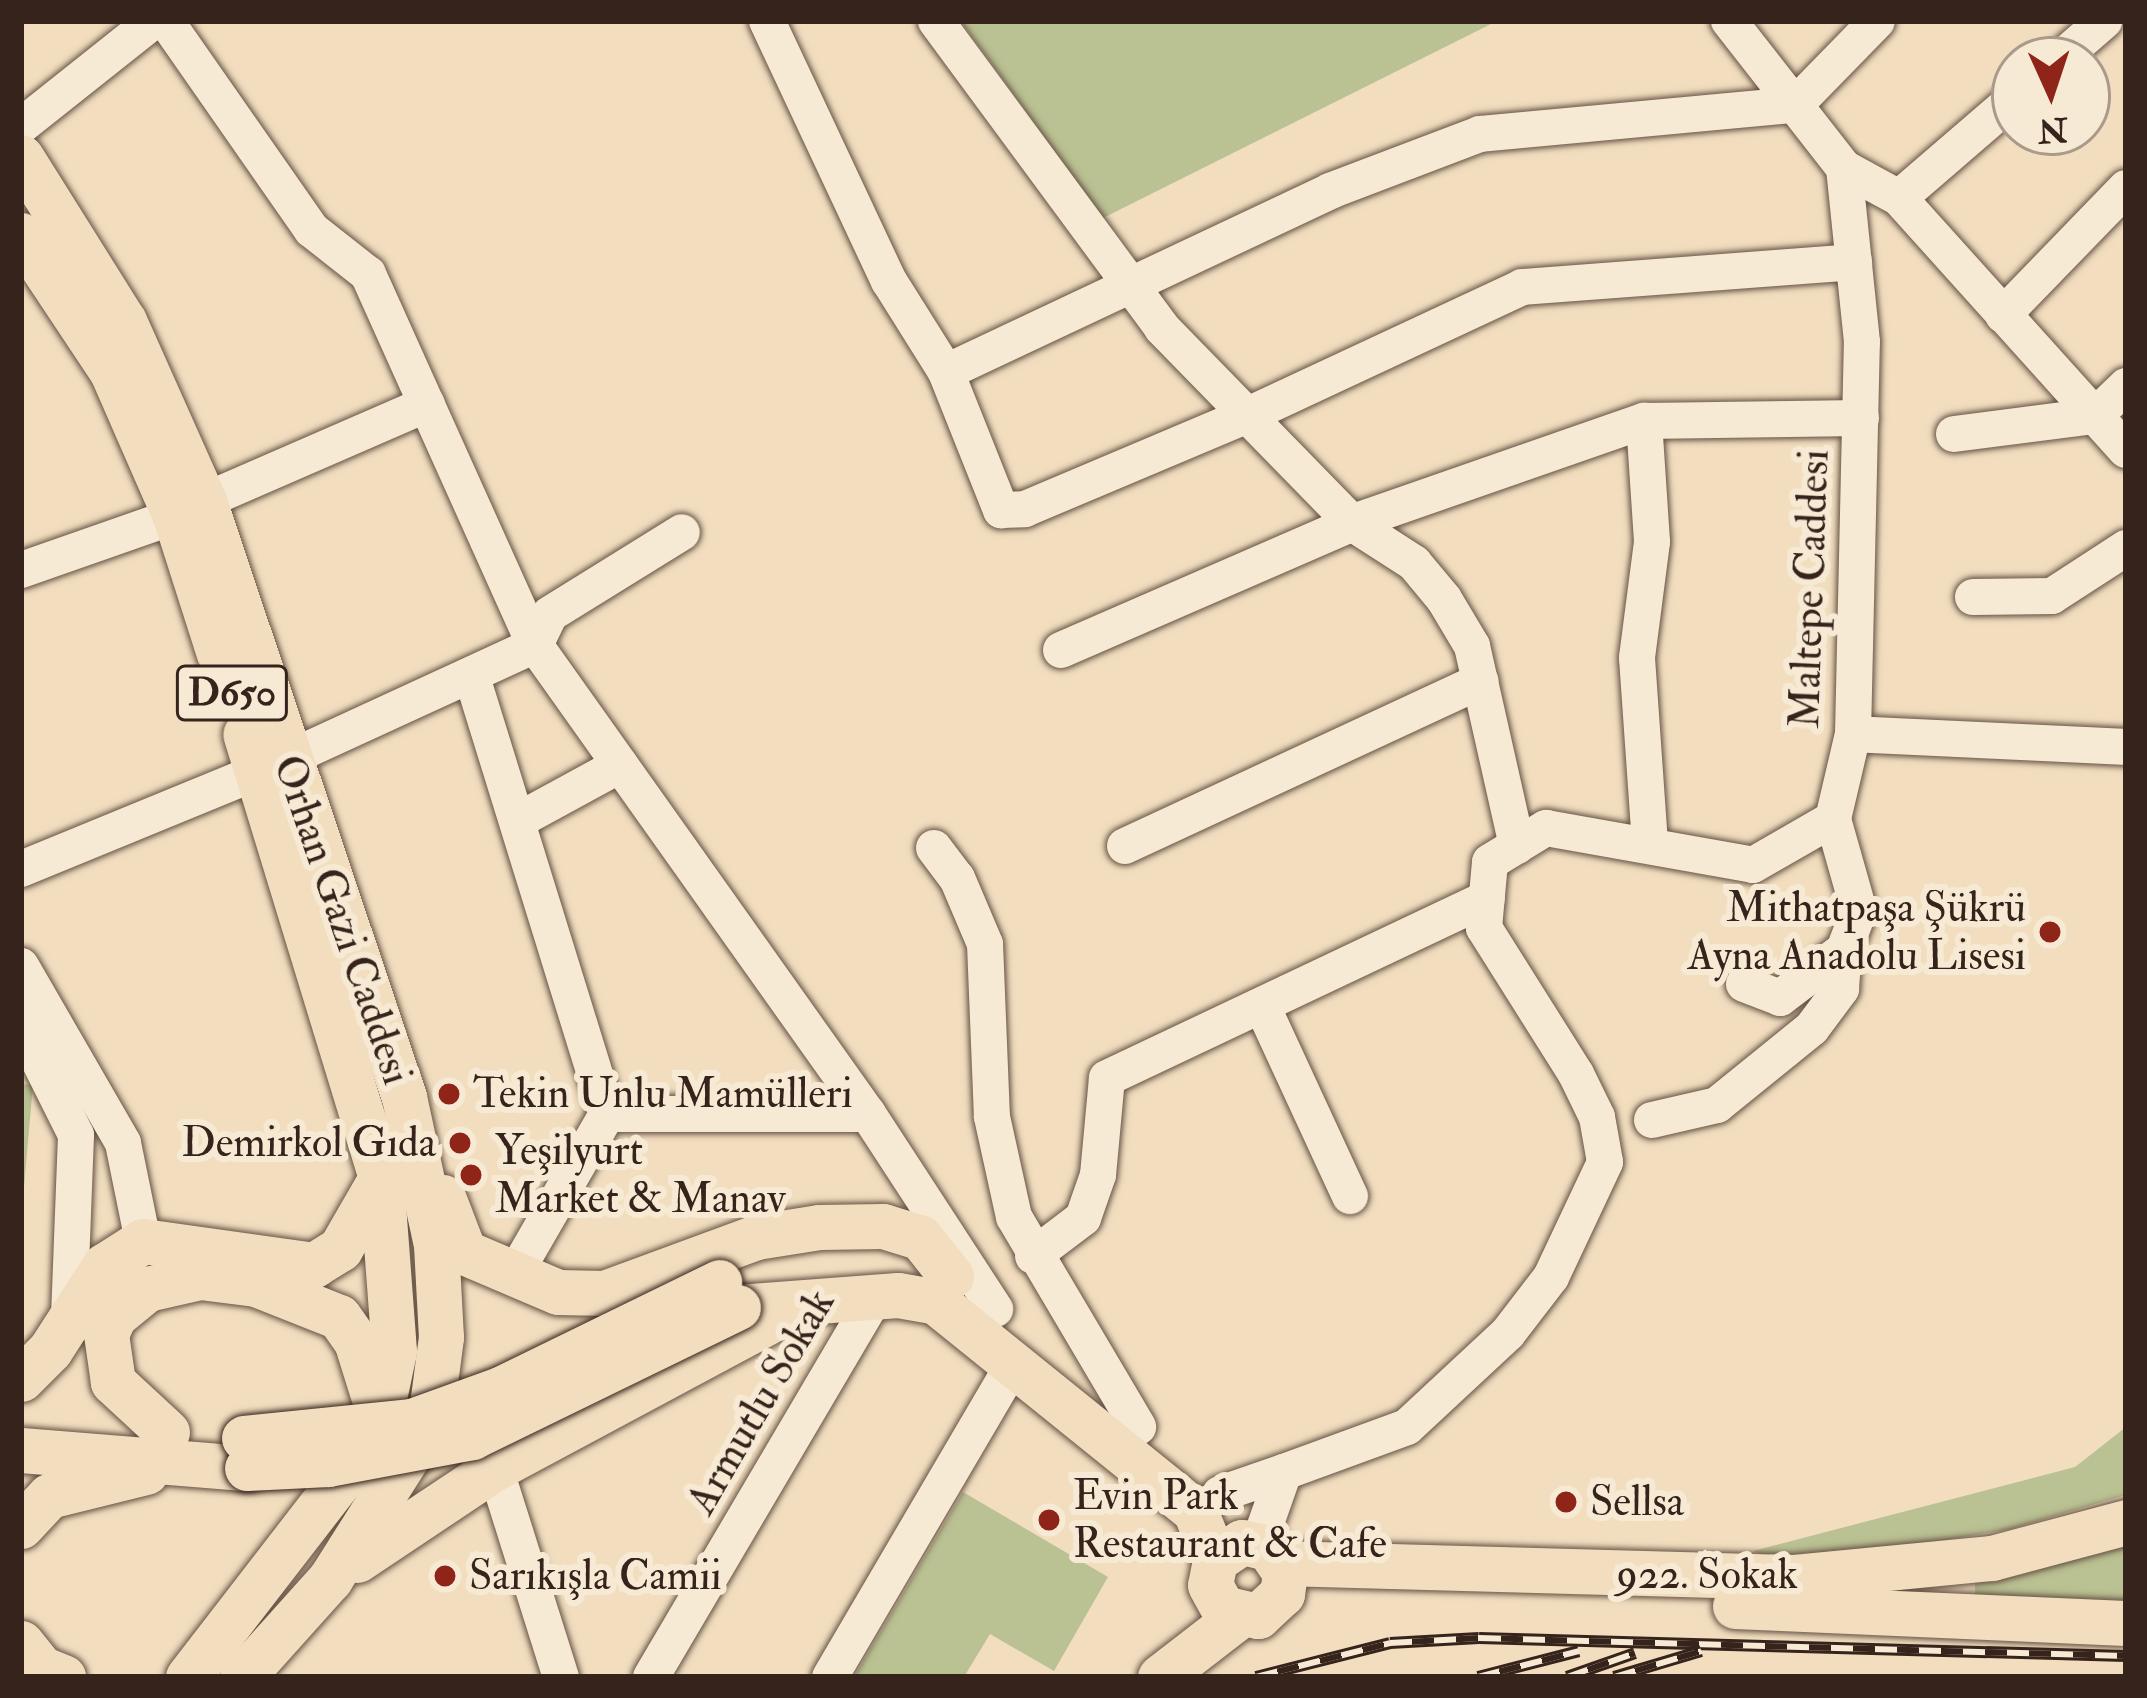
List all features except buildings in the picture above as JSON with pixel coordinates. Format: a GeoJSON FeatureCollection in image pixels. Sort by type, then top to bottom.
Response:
{"type":"FeatureCollection","features":[{"type":"Feature","properties":{"kind":"main road","name":"Orhan Gazi Caddesi"},"geometry":{"type":"LineString","coordinates":[[21,157],[124,322],[271,766],[381,1178],[394,1351],[380,1417],[226,1673]]}},
{"type":"Feature","properties":{"kind":"main road","name":"Orhan Gazi Caddesi"},"geometry":{"type":"LineString","coordinates":[[21,235],[112,372],[189,508]]}},
{"type":"Feature","properties":{"kind":"main road","name":"Orhan Gazi Caddesi"},"geometry":{"type":"LineString","coordinates":[[226,1673],[329,1579],[409,1465],[439,1387],[436,1245],[404,1097],[271,766]]}},
{"type":"Feature","properties":{"kind":"main road"},"geometry":{"type":"LineString","coordinates":[[404,1097],[464,1252],[513,1277],[558,1292],[604,1293],[756,1237],[883,1226],[920,1237],[951,1276]]}},
{"type":"Feature","properties":{"kind":"main road"},"geometry":{"type":"LineString","coordinates":[[21,1379],[104,1266],[143,1241],[314,1265],[340,1249],[381,1178]]}},
{"type":"Feature","properties":{"kind":"main road"},"geometry":{"type":"LineString","coordinates":[[21,1450],[172,1448],[245,1453],[412,1421],[729,1295],[804,1254],[859,1248],[909,1253],[951,1276],[995,1309],[1220,1494],[1257,1560],[1268,1611],[1239,1616],[1160,1677]]}},
{"type":"Feature","properties":{"kind":"main road"},"geometry":{"type":"LineString","coordinates":[[172,1448],[113,1382],[106,1334],[114,1316],[147,1289],[200,1277],[256,1284],[338,1317],[356,1341],[380,1417]]}},
{"type":"Feature","properties":{"kind":"main road"},"geometry":{"type":"LineString","coordinates":[[729,1295],[936,1302],[1257,1560]]}},
{"type":"Feature","properties":{"kind":"main road"},"geometry":{"type":"LineString","coordinates":[[329,1579],[495,1468],[752,1325],[822,1300]]}},
{"type":"Feature","properties":{"kind":"main road"},"geometry":{"type":"LineString","coordinates":[[21,1418],[172,1448]]}},
{"type":"Feature","properties":{"kind":"main road"},"geometry":{"type":"LineString","coordinates":[[21,1526],[49,1496],[172,1448]]}},
{"type":"Feature","properties":{"kind":"main road","name":"922. Sokak"},"geometry":{"type":"LineString","coordinates":[[1257,1560],[1794,1577],[1992,1558],[2126,1522]]}},
{"type":"Feature","properties":{"kind":"main road"},"geometry":{"type":"LineString","coordinates":[[1239,1616],[1214,1598],[1257,1560]]}},
{"type":"Feature","properties":{"kind":"main road","name":"922. Sokak"},"geometry":{"type":"LineString","coordinates":[[1257,1560],[2126,1623]]}},
{"type":"Feature","properties":{"kind":"main road"},"geometry":{"type":"LineString","coordinates":[[21,1643],[41,1667],[63,1677]]}},
{"type":"Feature","properties":{"kind":"main road"},"geometry":{"type":"LineString","coordinates":[[151,1677],[226,1673]]}},
{"type":"Feature","properties":{"kind":"street"},"geometry":{"type":"LineString","coordinates":[[21,126],[153,21]]}},
{"type":"Feature","properties":{"kind":"street"},"geometry":{"type":"LineString","coordinates":[[166,21],[312,230],[368,274],[536,645],[868,1114],[995,1309]]}},
{"type":"Feature","properties":{"kind":"street"},"geometry":{"type":"LineString","coordinates":[[767,21],[889,281],[946,372],[1001,511],[1025,509],[1248,415],[1522,287],[1854,262]]}},
{"type":"Feature","properties":{"kind":"street"},"geometry":{"type":"LineString","coordinates":[[936,21],[1127,285],[1352,523],[1414,563],[1444,599],[1481,681],[1516,846]]}},
{"type":"Feature","properties":{"kind":"street"},"geometry":{"type":"LineString","coordinates":[[1730,21],[1844,168],[1899,198],[2126,450]]}},
{"type":"Feature","properties":{"kind":"street"},"geometry":{"type":"LineString","coordinates":[[946,372],[1330,191],[1480,134],[1795,105],[1877,21]]}},
{"type":"Feature","properties":{"kind":"street"},"geometry":{"type":"LineString","coordinates":[[1899,198],[1991,119]]}},
{"type":"Feature","properties":{"kind":"street","name":"Maltepe Caddesi"},"geometry":{"type":"LineString","coordinates":[[1833,819],[1853,734],[1861,418],[1844,168]]}},
{"type":"Feature","properties":{"kind":"street"},"geometry":{"type":"LineString","coordinates":[[2003,315],[2126,188]]}},
{"type":"Feature","properties":{"kind":"street"},"geometry":{"type":"LineString","coordinates":[[1954,434],[2095,416],[2126,386]]}},
{"type":"Feature","properties":{"kind":"street"},"geometry":{"type":"LineString","coordinates":[[21,570],[189,508],[427,404]]}},
{"type":"Feature","properties":{"kind":"street"},"geometry":{"type":"LineString","coordinates":[[1060,650],[1352,523],[1644,421],[1861,418]]}},
{"type":"Feature","properties":{"kind":"street"},"geometry":{"type":"LineString","coordinates":[[1644,421],[1652,542],[1637,658],[1650,846]]}},
{"type":"Feature","properties":{"kind":"street"},"geometry":{"type":"LineString","coordinates":[[21,869],[271,766],[536,645],[550,614],[682,532]]}},
{"type":"Feature","properties":{"kind":"street"},"geometry":{"type":"LineString","coordinates":[[1973,598],[2052,596],[2126,548]]}},
{"type":"Feature","properties":{"kind":"street"},"geometry":{"type":"LineString","coordinates":[[472,677],[608,1114],[513,1277]]}},
{"type":"Feature","properties":{"kind":"street"},"geometry":{"type":"LineString","coordinates":[[1125,846],[1481,681]]}},
{"type":"Feature","properties":{"kind":"street"},"geometry":{"type":"LineString","coordinates":[[1853,734],[2126,747]]}},
{"type":"Feature","properties":{"kind":"street"},"geometry":{"type":"LineString","coordinates":[[518,820],[620,764]]}},
{"type":"Feature","properties":{"kind":"street"},"geometry":{"type":"LineString","coordinates":[[1220,1494],[1407,1427],[1461,1383],[1551,1277],[1605,1162],[1598,1117],[1576,1074],[1484,928],[1490,862],[1546,828],[1753,865],[1833,819],[1859,911],[1844,950],[1841,989],[1812,1028],[1717,1105],[1652,1120]]}},
{"type":"Feature","properties":{"kind":"street"},"geometry":{"type":"LineString","coordinates":[[934,848],[957,878],[985,944],[998,1168],[1034,1256],[1138,1427]]}},
{"type":"Feature","properties":{"kind":"street"},"geometry":{"type":"LineString","coordinates":[[1034,1256],[1083,1218],[1098,1175],[1107,1078],[1141,1056],[1264,1010],[1487,898]]}},
{"type":"Feature","properties":{"kind":"street"},"geometry":{"type":"LineString","coordinates":[[1744,984],[1780,998],[1844,950]]}},
{"type":"Feature","properties":{"kind":"street"},"geometry":{"type":"LineString","coordinates":[[21,965],[123,1143],[143,1241]]}},
{"type":"Feature","properties":{"kind":"street"},"geometry":{"type":"LineString","coordinates":[[1264,1010],[1350,1196]]}},
{"type":"Feature","properties":{"kind":"street"},"geometry":{"type":"LineString","coordinates":[[21,1025],[76,1135],[69,1318]]}},
{"type":"Feature","properties":{"kind":"street"},"geometry":{"type":"LineString","coordinates":[[608,1114],[868,1114]]}},
{"type":"Feature","properties":{"kind":"street","name":"Armutlu Sokak"},"geometry":{"type":"LineString","coordinates":[[651,1677],[875,1297]]}},
{"type":"Feature","properties":{"kind":"street"},"geometry":{"type":"LineString","coordinates":[[830,1677],[1015,1362]]}},
{"type":"Feature","properties":{"kind":"street"},"geometry":{"type":"LineString","coordinates":[[495,1468],[561,1677]]}},
{"type":"Feature","properties":{"kind":"street"},"geometry":{"type":"LineString","coordinates":[[1257,1560],[1284,1472]]}},
{"type":"Feature","properties":{"kind":"green space"},"geometry":{"type":"Polygon","coordinates":[[[961,21],[1497,21],[1103,218],[961,21]]]}},
{"type":"Feature","properties":{"kind":"green space"},"geometry":{"type":"Polygon","coordinates":[[[21,1084],[33,1085],[21,1222],[21,1084]]]}},
{"type":"Feature","properties":{"kind":"green space"},"geometry":{"type":"Polygon","coordinates":[[[2126,1427],[2126,1495],[2010,1529],[1874,1552],[1773,1559],[1753,1551],[2075,1467],[2126,1427]]]}},
{"type":"Feature","properties":{"kind":"green space"},"geometry":{"type":"Polygon","coordinates":[[[963,1492],[1108,1577],[1054,1671],[990,1634],[964,1677],[854,1677],[963,1492]]]}},
{"type":"Feature","properties":{"kind":"green space"},"geometry":{"type":"Polygon","coordinates":[[[2126,1540],[2126,1606],[1975,1600],[1975,1578],[2126,1540]]]}},
{"type":"Feature","properties":{"kind":"railway"},"geometry":{"type":"LineString","coordinates":[[1256,1677],[1390,1643],[1479,1638],[2126,1656]]}},
{"type":"Feature","properties":{"kind":"railway"},"geometry":{"type":"LineString","coordinates":[[1478,1677],[1579,1651]]}},
{"type":"Feature","properties":{"kind":"railway"},"geometry":{"type":"LineString","coordinates":[[1614,1677],[1701,1651]]}},
{"type":"Feature","properties":{"kind":"railway"},"geometry":{"type":"LineString","coordinates":[[1567,1677],[1635,1653]]}},
{"type":"Feature","properties":{"kind":"place","name":"Mithatpaşa Şükrü Ayna Anadolu Lisesi"},"geometry":{"type":"Point","coordinates":[2050,932]}},
{"type":"Feature","properties":{"kind":"place","name":"Tekin Unlu Mamülleri"},"geometry":{"type":"Point","coordinates":[449,1094]}},
{"type":"Feature","properties":{"kind":"place","name":"Demirkol Gıda"},"geometry":{"type":"Point","coordinates":[460,1143]}},
{"type":"Feature","properties":{"kind":"place","name":"Yeşilyurt Market & Manav"},"geometry":{"type":"Point","coordinates":[471,1175]}},
{"type":"Feature","properties":{"kind":"place","name":"Sellsa"},"geometry":{"type":"Point","coordinates":[1566,1502]}},
{"type":"Feature","properties":{"kind":"place","name":"Evin Park Restaurant & Cafe"},"geometry":{"type":"Point","coordinates":[1049,1520]}},
{"type":"Feature","properties":{"kind":"place","name":"Sarıkışla Camii"},"geometry":{"type":"Point","coordinates":[445,1576]}}]}
